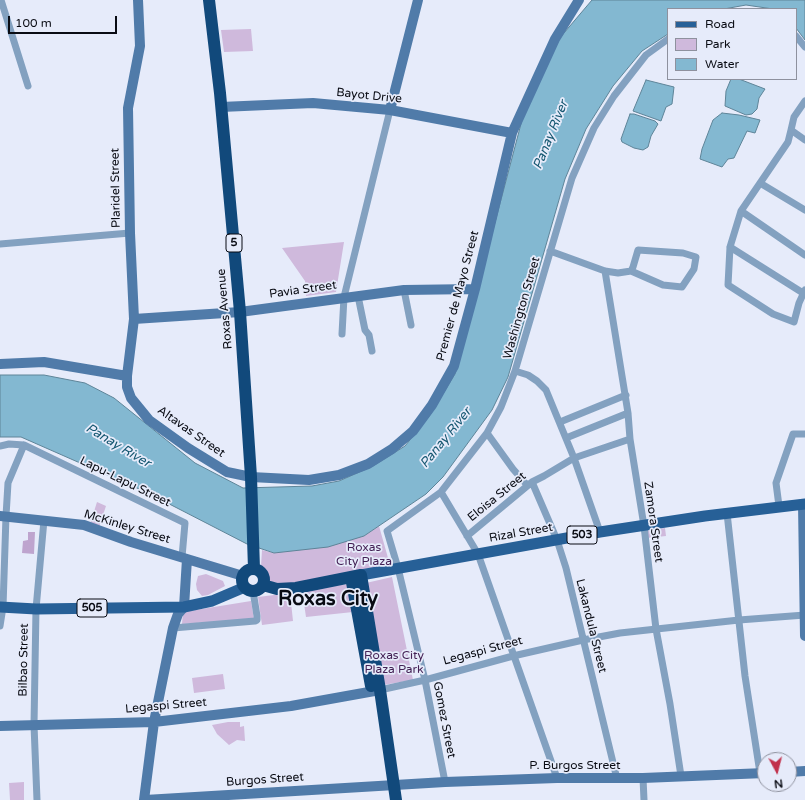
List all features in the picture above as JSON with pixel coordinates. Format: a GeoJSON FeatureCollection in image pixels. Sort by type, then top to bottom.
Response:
{"type":"FeatureCollection","features":[{"type":"Feature","properties":{"kind":"highway","name":"Roxas Avenue"},"geometry":{"type":"LineString","coordinates":[[209,0],[221,107],[240,312],[251,482],[254,569]]}},
{"type":"Feature","properties":{"kind":"highway"},"geometry":{"type":"LineString","coordinates":[[251,585],[264,582],[263,575],[258,570],[254,569]]}},
{"type":"Feature","properties":{"kind":"highway","name":"505"},"geometry":{"type":"LineString","coordinates":[[251,585],[247,571],[254,569]]}},
{"type":"Feature","properties":{"kind":"highway"},"geometry":{"type":"LineString","coordinates":[[251,585],[277,588],[296,588],[356,576],[376,691],[390,785],[396,800]]}},
{"type":"Feature","properties":{"kind":"highway"},"geometry":{"type":"LineString","coordinates":[[388,800],[390,785]]}},
{"type":"Feature","properties":{"kind":"main road","name":"Rizal Street"},"geometry":{"type":"LineString","coordinates":[[356,576],[600,532],[727,513],[804,504]]}},
{"type":"Feature","properties":{"kind":"main road","name":"505"},"geometry":{"type":"LineString","coordinates":[[1,607],[36,609],[184,607],[212,601],[251,585]]}},
{"type":"Feature","properties":{"kind":"street"},"geometry":{"type":"LineString","coordinates":[[1,0],[28,86]]}},
{"type":"Feature","properties":{"kind":"street","name":"Plaridel Street"},"geometry":{"type":"LineString","coordinates":[[127,376],[134,320],[130,233],[128,108],[140,46],[138,0]]}},
{"type":"Feature","properties":{"kind":"street"},"geometry":{"type":"LineString","coordinates":[[342,334],[344,297],[418,0]]}},
{"type":"Feature","properties":{"kind":"street","name":"Premier de Mayo Street"},"geometry":{"type":"LineString","coordinates":[[251,482],[309,480],[339,476],[368,464],[392,449],[416,425],[432,404],[454,366],[475,289],[512,133],[555,39],[579,0]]}},
{"type":"Feature","properties":{"kind":"street"},"geometry":{"type":"LineString","coordinates":[[797,37],[805,47]]}},
{"type":"Feature","properties":{"kind":"street","name":"Washington Street"},"geometry":{"type":"LineString","coordinates":[[398,568],[387,530],[441,492],[487,433],[501,407],[515,371],[572,178],[594,128],[614,96],[646,55],[667,40]]}},
{"type":"Feature","properties":{"kind":"street"},"geometry":{"type":"LineString","coordinates":[[730,247],[804,292],[798,303],[794,322],[773,314],[728,285],[730,247],[741,211],[788,142],[794,117],[805,101]]}},
{"type":"Feature","properties":{"kind":"street","name":"Bayot Drive"},"geometry":{"type":"LineString","coordinates":[[221,107],[313,104],[390,110],[512,133]]}},
{"type":"Feature","properties":{"kind":"street"},"geometry":{"type":"LineString","coordinates":[[791,130],[805,140]]}},
{"type":"Feature","properties":{"kind":"street"},"geometry":{"type":"LineString","coordinates":[[760,183],[805,210]]}},
{"type":"Feature","properties":{"kind":"street"},"geometry":{"type":"LineString","coordinates":[[741,211],[805,255]]}},
{"type":"Feature","properties":{"kind":"street"},"geometry":{"type":"LineString","coordinates":[[0,244],[130,233]]}},
{"type":"Feature","properties":{"kind":"street"},"geometry":{"type":"LineString","coordinates":[[550,251],[605,271],[618,273],[631,271],[663,285],[682,287],[694,269],[696,257],[683,253],[638,250],[631,271]]}},
{"type":"Feature","properties":{"kind":"street","name":"Zamora Street"},"geometry":{"type":"LineString","coordinates":[[605,271],[626,395],[630,439],[644,526],[656,629],[670,704],[681,776]]}},
{"type":"Feature","properties":{"kind":"street","name":"Pavia Street"},"geometry":{"type":"LineString","coordinates":[[134,320],[240,312],[404,290],[475,289]]}},
{"type":"Feature","properties":{"kind":"street"},"geometry":{"type":"LineString","coordinates":[[404,290],[410,324]]}},
{"type":"Feature","properties":{"kind":"street"},"geometry":{"type":"LineString","coordinates":[[358,296],[365,330],[369,335],[372,351]]}},
{"type":"Feature","properties":{"kind":"street"},"geometry":{"type":"LineString","coordinates":[[0,364],[44,362],[127,376]]}},
{"type":"Feature","properties":{"kind":"street"},"geometry":{"type":"LineString","coordinates":[[515,371],[528,375],[546,390],[574,458],[600,532]]}},
{"type":"Feature","properties":{"kind":"street","name":"Altavas Street"},"geometry":{"type":"LineString","coordinates":[[127,376],[127,387],[131,398],[150,420],[188,448],[227,472],[251,482]]}},
{"type":"Feature","properties":{"kind":"street"},"geometry":{"type":"LineString","coordinates":[[560,422],[626,395]]}},
{"type":"Feature","properties":{"kind":"street"},"geometry":{"type":"LineString","coordinates":[[566,438],[628,413]]}},
{"type":"Feature","properties":{"kind":"street","name":"Lakandula Street"},"geometry":{"type":"LineString","coordinates":[[487,433],[513,469],[530,483],[557,540],[566,568],[617,779]]}},
{"type":"Feature","properties":{"kind":"street"},"geometry":{"type":"LineString","coordinates":[[780,506],[776,483],[793,434],[805,434]]}},
{"type":"Feature","properties":{"kind":"street","name":"Eloisa Street"},"geometry":{"type":"LineString","coordinates":[[467,536],[530,483],[574,458],[630,439]]}},
{"type":"Feature","properties":{"kind":"street"},"geometry":{"type":"LineString","coordinates":[[0,446],[9,444],[24,445],[8,482],[3,516],[0,626]]}},
{"type":"Feature","properties":{"kind":"street","name":"Lapu-Lapu Street"},"geometry":{"type":"LineString","coordinates":[[24,445],[185,523],[184,558]]}},
{"type":"Feature","properties":{"kind":"street"},"geometry":{"type":"LineString","coordinates":[[441,492],[478,554],[557,778]]}},
{"type":"Feature","properties":{"kind":"street"},"geometry":{"type":"LineString","coordinates":[[804,504],[805,636]]}},
{"type":"Feature","properties":{"kind":"street"},"geometry":{"type":"LineString","coordinates":[[727,513],[745,676],[759,752]]}},
{"type":"Feature","properties":{"kind":"street","name":"McKinley Street"},"geometry":{"type":"LineString","coordinates":[[3,516],[84,525],[184,558],[251,585]]}},
{"type":"Feature","properties":{"kind":"street","name":"Bilbao Street"},"geometry":{"type":"LineString","coordinates":[[36,800],[34,725],[36,609],[44,520]]}},
{"type":"Feature","properties":{"kind":"street"},"geometry":{"type":"LineString","coordinates":[[145,800],[154,722],[172,628],[178,614],[184,607],[184,558]]}},
{"type":"Feature","properties":{"kind":"street","name":"Gomez Street"},"geometry":{"type":"LineString","coordinates":[[398,568],[425,680],[445,782]]}},
{"type":"Feature","properties":{"kind":"street"},"geometry":{"type":"LineString","coordinates":[[172,628],[257,620],[251,585]]}},
{"type":"Feature","properties":{"kind":"street","name":"Legaspi Street"},"geometry":{"type":"LineString","coordinates":[[0,726],[154,722],[291,706],[376,691],[425,680],[513,656],[620,633],[739,620],[804,615]]}},
{"type":"Feature","properties":{"kind":"street","name":"P. Burgos Street"},"geometry":{"type":"LineString","coordinates":[[390,785],[557,778],[617,779],[757,773]]}},
{"type":"Feature","properties":{"kind":"street"},"geometry":{"type":"LineString","coordinates":[[643,778],[644,800]]}},
{"type":"Feature","properties":{"kind":"street","name":"Burgos Street"},"geometry":{"type":"LineString","coordinates":[[145,800],[390,785]]}},
{"type":"Feature","properties":{"kind":"green space"},"geometry":{"type":"Polygon","coordinates":[[[251,29],[253,51],[224,52],[221,30],[251,29]]]}},
{"type":"Feature","properties":{"kind":"green space"},"geometry":{"type":"Polygon","coordinates":[[[344,242],[336,292],[306,296],[305,281],[282,248],[344,242]]]}},
{"type":"Feature","properties":{"kind":"green space"},"geometry":{"type":"Polygon","coordinates":[[[97,502],[106,506],[99,527],[90,524],[97,502]]]}},
{"type":"Feature","properties":{"kind":"green space","name":"Roxas City Plaza"},"geometry":{"type":"Polygon","coordinates":[[[379,526],[390,565],[291,586],[268,581],[261,566],[262,550],[274,553],[364,536],[379,526]]]}},
{"type":"Feature","properties":{"kind":"green space"},"geometry":{"type":"Polygon","coordinates":[[[665,528],[666,536],[647,538],[646,531],[665,528]]]}},
{"type":"Feature","properties":{"kind":"green space"},"geometry":{"type":"Polygon","coordinates":[[[206,574],[223,581],[225,586],[208,595],[202,596],[197,590],[196,584],[198,576],[206,574]]]}},
{"type":"Feature","properties":{"kind":"green space","name":"Roxas City Plaza Park"},"geometry":{"type":"Polygon","coordinates":[[[392,577],[413,680],[383,685],[366,583],[392,577]]]}},
{"type":"Feature","properties":{"kind":"green space","name":"Roxas City Plaza"},"geometry":{"type":"Polygon","coordinates":[[[348,584],[353,612],[306,617],[302,590],[348,584]]]}},
{"type":"Feature","properties":{"kind":"green space"},"geometry":{"type":"Polygon","coordinates":[[[290,593],[293,621],[262,625],[258,597],[290,593]]]}},
{"type":"Feature","properties":{"kind":"green space"},"geometry":{"type":"Polygon","coordinates":[[[251,601],[254,619],[182,624],[183,612],[251,601]]]}},
{"type":"Feature","properties":{"kind":"green space"},"geometry":{"type":"Polygon","coordinates":[[[223,674],[225,689],[194,693],[192,678],[223,674]]]}},
{"type":"Feature","properties":{"kind":"green space"},"geometry":{"type":"Polygon","coordinates":[[[228,722],[240,722],[240,727],[244,726],[245,741],[237,740],[229,745],[217,734],[212,725],[228,722]]]}},
{"type":"Feature","properties":{"kind":"green space"},"geometry":{"type":"Polygon","coordinates":[[[24,782],[24,800],[10,800],[9,783],[24,782]]]}},
{"type":"Feature","properties":{"kind":"shaded area"},"geometry":{"type":"Polygon","coordinates":[[[28,532],[35,532],[34,554],[22,553],[23,541],[28,540],[28,532]]]}},
{"type":"Feature","properties":{"kind":"water","name":"Panay River"},"geometry":{"type":"Polygon","coordinates":[[[592,0],[805,0],[805,40],[797,29],[797,8],[766,8],[746,5],[730,8],[667,8],[667,35],[642,51],[613,86],[586,129],[565,179],[508,377],[492,410],[443,477],[426,494],[364,536],[328,547],[274,553],[247,544],[146,492],[21,437],[0,437],[0,375],[44,375],[85,383],[114,398],[195,463],[243,488],[312,486],[339,481],[373,466],[405,446],[430,415],[455,374],[522,120],[558,40],[592,0]]]}},
{"type":"Feature","properties":{"kind":"water"},"geometry":{"type":"Polygon","coordinates":[[[646,80],[674,87],[672,104],[666,107],[661,121],[633,111],[646,80]]]}},
{"type":"Feature","properties":{"kind":"water"},"geometry":{"type":"Polygon","coordinates":[[[731,80],[742,80],[765,89],[759,98],[757,109],[752,114],[746,115],[725,106],[726,91],[731,80]]]}},
{"type":"Feature","properties":{"kind":"water"},"geometry":{"type":"Polygon","coordinates":[[[722,113],[760,120],[755,133],[747,131],[734,158],[728,159],[722,167],[700,159],[702,149],[713,120],[722,113]]]}},
{"type":"Feature","properties":{"kind":"water"},"geometry":{"type":"Polygon","coordinates":[[[630,114],[655,121],[658,124],[651,136],[648,147],[643,150],[634,148],[622,142],[621,139],[630,114]]]}},
{"type":"Feature","properties":{"kind":"district","name":"Roxas City"},"geometry":{"type":"Point","coordinates":[328,600]}}]}
